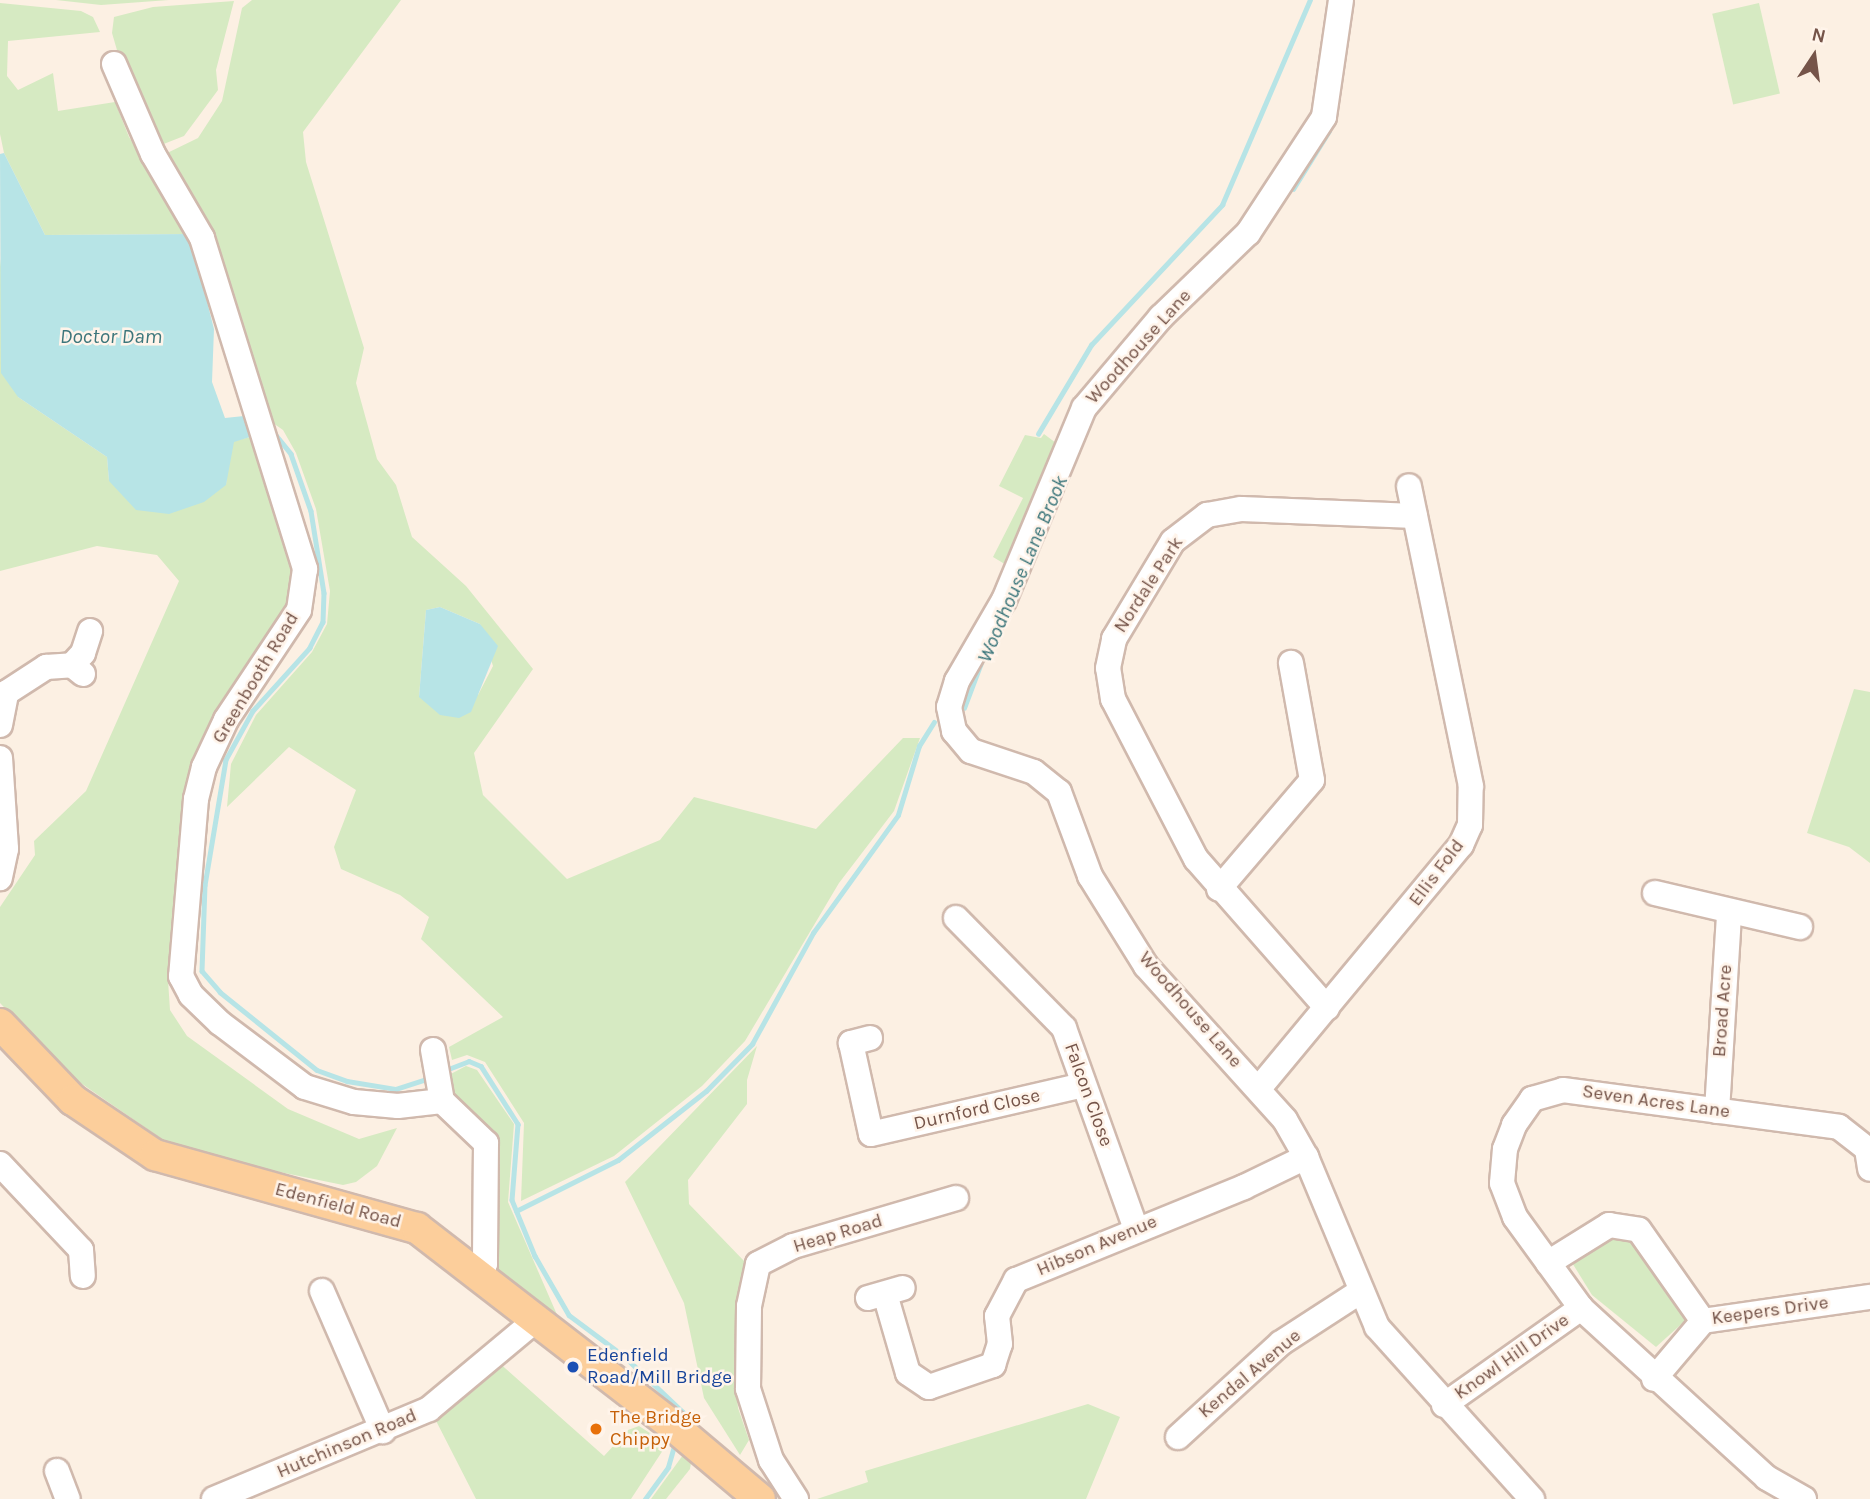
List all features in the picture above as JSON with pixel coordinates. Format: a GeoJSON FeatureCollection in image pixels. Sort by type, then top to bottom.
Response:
{"type":"FeatureCollection","features":[{"type":"Feature","properties":{"kind":"main road","name":"Edenfield Road"},"geometry":{"type":"LineString","coordinates":[[0,1024],[73,1100],[137,1146],[203,1172],[403,1222],[680,1431],[760,1499]]}},
{"type":"Feature","properties":{"kind":"street","name":"Woodhouse Lane"},"geometry":{"type":"LineString","coordinates":[[1340,0],[1324,117],[1248,233],[1161,317],[1084,408],[1004,600],[957,681],[949,707],[954,731],[971,751],[1034,772],[1053,783],[1090,876],[1146,965],[1209,1038],[1260,1087],[1306,1157],[1377,1327],[1444,1405],[1532,1499]]}},
{"type":"Feature","properties":{"kind":"street","name":"Greenbooth Road"},"geometry":{"type":"LineString","coordinates":[[114,65],[153,153],[202,238],[305,569],[299,610],[226,720],[204,767],[196,799],[181,976],[191,995],[220,1023],[306,1087],[354,1102],[398,1106],[442,1101]]}},
{"type":"Feature","properties":{"kind":"street","name":"Ellis Fold"},"geometry":{"type":"LineString","coordinates":[[1260,1087],[1461,845],[1471,825],[1471,786],[1409,486]]}},
{"type":"Feature","properties":{"kind":"street","name":"Nordale Park"},"geometry":{"type":"LineString","coordinates":[[1327,1008],[1219,889],[1174,821],[1113,699],[1108,668],[1114,639],[1173,541],[1207,515],[1241,509],[1415,516]]}},
{"type":"Feature","properties":{"kind":"street"},"geometry":{"type":"LineString","coordinates":[[0,725],[3,692],[46,667],[77,669],[90,631]]}},
{"type":"Feature","properties":{"kind":"street"},"geometry":{"type":"LineString","coordinates":[[1219,889],[1312,780],[1287,675]]}},
{"type":"Feature","properties":{"kind":"street"},"geometry":{"type":"LineString","coordinates":[[0,758],[6,849],[0,878]]}},
{"type":"Feature","properties":{"kind":"street"},"geometry":{"type":"LineString","coordinates":[[1655,893],[1729,912],[1800,926]]}},
{"type":"Feature","properties":{"kind":"street","name":"Broad Acre"},"geometry":{"type":"LineString","coordinates":[[1717,1111],[1729,912]]}},
{"type":"Feature","properties":{"kind":"street","name":"Falcon Close"},"geometry":{"type":"LineString","coordinates":[[956,917],[1064,1028],[1136,1228]]}},
{"type":"Feature","properties":{"kind":"street","name":"Durnford Close"},"geometry":{"type":"LineString","coordinates":[[870,1038],[851,1043],[860,1137],[1083,1085]]}},
{"type":"Feature","properties":{"kind":"street"},"geometry":{"type":"LineString","coordinates":[[433,1050],[442,1101],[486,1143],[485,1264],[476,1275]]}},
{"type":"Feature","properties":{"kind":"street","name":"Seven Acres Lane"},"geometry":{"type":"LineString","coordinates":[[1804,1499],[1767,1478],[1654,1379],[1581,1308],[1515,1217],[1502,1183],[1505,1149],[1514,1125],[1532,1099],[1563,1090],[1839,1127],[1867,1149],[1870,1169]]}},
{"type":"Feature","properties":{"kind":"street","name":"Hibson Avenue"},"geometry":{"type":"LineString","coordinates":[[885,1293],[908,1373],[929,1387],[993,1365],[1000,1344],[998,1315],[1016,1280],[1136,1228],[1244,1187],[1306,1157]]}},
{"type":"Feature","properties":{"kind":"street"},"geometry":{"type":"LineString","coordinates":[[0,1164],[81,1250],[83,1276]]}},
{"type":"Feature","properties":{"kind":"street","name":"Heap Road"},"geometry":{"type":"LineString","coordinates":[[796,1499],[771,1460],[748,1389],[749,1306],[758,1264],[793,1245],[956,1198]]}},
{"type":"Feature","properties":{"kind":"street"},"geometry":{"type":"LineString","coordinates":[[1548,1263],[1609,1225],[1639,1230],[1703,1321]]}},
{"type":"Feature","properties":{"kind":"street"},"geometry":{"type":"LineString","coordinates":[[323,1291],[383,1431]]}},
{"type":"Feature","properties":{"kind":"street","name":"Kendal Avenue"},"geometry":{"type":"LineString","coordinates":[[1178,1437],[1281,1343],[1361,1291]]}},
{"type":"Feature","properties":{"kind":"street","name":"Keepers Drive"},"geometry":{"type":"LineString","coordinates":[[1654,1379],[1703,1321],[1870,1297]]}},
{"type":"Feature","properties":{"kind":"street","name":"Knowl Hill Drive"},"geometry":{"type":"LineString","coordinates":[[1444,1405],[1581,1308]]}},
{"type":"Feature","properties":{"kind":"street","name":"Hutchinson Road"},"geometry":{"type":"LineString","coordinates":[[214,1499],[383,1431],[429,1409],[536,1320]]}},
{"type":"Feature","properties":{"kind":"street"},"geometry":{"type":"LineString","coordinates":[[57,1471],[68,1499]]}},
{"type":"Feature","properties":{"kind":"green space"},"geometry":{"type":"Polygon","coordinates":[[[56,0],[169,0],[101,5],[56,0]]]}},
{"type":"Feature","properties":{"kind":"green space"},"geometry":{"type":"Polygon","coordinates":[[[252,0],[401,0],[303,132],[306,162],[364,348],[356,383],[377,459],[396,485],[412,537],[466,586],[533,669],[474,753],[483,795],[567,879],[660,840],[694,797],[816,829],[903,738],[920,738],[894,811],[839,883],[745,1041],[702,1086],[614,1156],[521,1201],[524,1123],[485,1062],[467,1055],[452,1060],[449,1047],[503,1017],[421,939],[429,917],[400,895],[341,869],[334,847],[356,790],[289,747],[227,807],[231,764],[256,715],[312,652],[327,624],[330,591],[316,509],[296,453],[283,430],[263,416],[161,156],[198,138],[222,101],[242,8],[252,0]],[[440,607],[426,610],[419,697],[478,695],[493,666],[480,624],[440,607]]]}},
{"type":"Feature","properties":{"kind":"green space"},"geometry":{"type":"Polygon","coordinates":[[[234,1],[216,70],[218,90],[184,136],[156,147],[128,88],[112,33],[114,17],[153,7],[234,1]]]}},
{"type":"Feature","properties":{"kind":"green space"},"geometry":{"type":"Polygon","coordinates":[[[0,3],[81,11],[93,17],[100,32],[8,41],[7,76],[18,90],[53,73],[58,111],[115,102],[129,137],[190,234],[45,235],[4,153],[0,134],[0,3]]]}},
{"type":"Feature","properties":{"kind":"green space"},"geometry":{"type":"Polygon","coordinates":[[[1759,3],[1780,94],[1733,104],[1712,14],[1759,3]]]}},
{"type":"Feature","properties":{"kind":"green space"},"geometry":{"type":"Polygon","coordinates":[[[0,259],[18,397],[107,457],[109,481],[226,485],[229,448],[234,441],[250,437],[289,526],[295,566],[293,597],[188,796],[168,980],[170,1010],[187,1036],[288,1109],[359,1139],[397,1128],[377,1166],[356,1182],[343,1185],[201,1156],[166,1142],[72,1077],[0,1003],[0,907],[35,855],[34,841],[86,791],[179,581],[157,555],[97,546],[0,571],[0,259]]]}},
{"type":"Feature","properties":{"kind":"green space"},"geometry":{"type":"Polygon","coordinates":[[[1044,434],[1060,446],[1008,566],[993,557],[1023,498],[999,486],[1025,435],[1041,438],[1044,434]]]}},
{"type":"Feature","properties":{"kind":"green space"},"geometry":{"type":"Polygon","coordinates":[[[1854,689],[1870,692],[1870,863],[1849,847],[1807,833],[1854,689]]]}},
{"type":"Feature","properties":{"kind":"green space"},"geometry":{"type":"Polygon","coordinates":[[[757,1046],[747,1080],[747,1104],[688,1180],[689,1204],[746,1263],[734,1364],[738,1408],[749,1440],[740,1455],[704,1398],[684,1303],[625,1182],[757,1046]]]}},
{"type":"Feature","properties":{"kind":"green space"},"geometry":{"type":"Polygon","coordinates":[[[466,1066],[477,1070],[514,1124],[508,1202],[558,1317],[497,1268],[491,1143],[448,1095],[445,1077],[466,1066]]]}},
{"type":"Feature","properties":{"kind":"green space"},"geometry":{"type":"Polygon","coordinates":[[[1611,1227],[1637,1231],[1687,1319],[1656,1347],[1592,1295],[1571,1261],[1611,1227]]]}},
{"type":"Feature","properties":{"kind":"green space"},"geometry":{"type":"Polygon","coordinates":[[[497,1361],[604,1456],[628,1430],[639,1426],[667,1444],[631,1499],[476,1499],[431,1411],[497,1361]]]}},
{"type":"Feature","properties":{"kind":"green space"},"geometry":{"type":"Polygon","coordinates":[[[1088,1404],[1120,1417],[1086,1499],[817,1499],[868,1482],[865,1471],[1088,1404]]]}},
{"type":"Feature","properties":{"kind":"green space"},"geometry":{"type":"Polygon","coordinates":[[[683,1455],[691,1463],[690,1469],[666,1499],[651,1499],[683,1455]]]}},
{"type":"Feature","properties":{"kind":"water","name":"Doctor Dam"},"geometry":{"type":"Polygon","coordinates":[[[4,153],[45,235],[190,234],[214,329],[212,382],[225,418],[244,416],[250,437],[234,442],[226,485],[204,502],[169,514],[136,510],[109,481],[107,457],[18,397],[1,373],[0,154],[4,153]]]}},
{"type":"Feature","properties":{"kind":"water"},"geometry":{"type":"Polygon","coordinates":[[[440,607],[480,624],[498,646],[471,712],[459,718],[440,715],[419,697],[426,610],[440,607]]]}},
{"type":"Feature","properties":{"kind":"waterway"},"geometry":{"type":"LineString","coordinates":[[1038,434],[1091,345],[1222,205],[1310,0]]}},
{"type":"Feature","properties":{"kind":"waterway"},"geometry":{"type":"LineString","coordinates":[[1293,189],[1329,131]]}},
{"type":"Feature","properties":{"kind":"waterway"},"geometry":{"type":"LineString","coordinates":[[271,429],[291,454],[311,511],[324,593],[323,622],[310,648],[253,711],[226,760],[205,885],[202,971],[220,992],[317,1070],[347,1081],[396,1089],[426,1079]]}},
{"type":"Feature","properties":{"kind":"waterway","name":"Woodhouse Lane Brook"},"geometry":{"type":"LineString","coordinates":[[964,708],[981,663]]}},
{"type":"Feature","properties":{"kind":"waterway","name":"Woodhouse Lane Brook"},"geometry":{"type":"LineString","coordinates":[[516,1211],[618,1160],[706,1091],[752,1044],[813,933],[898,815],[919,746],[934,722]]}},
{"type":"Feature","properties":{"kind":"waterway"},"geometry":{"type":"LineString","coordinates":[[451,1068],[469,1061],[481,1066],[518,1124],[512,1200],[535,1256],[569,1315],[624,1356],[683,1412],[681,1420]]}},
{"type":"Feature","properties":{"kind":"waterway"},"geometry":{"type":"LineString","coordinates":[[645,1499],[668,1467],[675,1442]]}},
{"type":"Feature","properties":{"kind":"place","name":"Edenfield Road/Mill Bridge"},"geometry":{"type":"Point","coordinates":[573,1367]}},
{"type":"Feature","properties":{"kind":"place","name":"The Bridge Chippy"},"geometry":{"type":"Point","coordinates":[596,1429]}}]}
